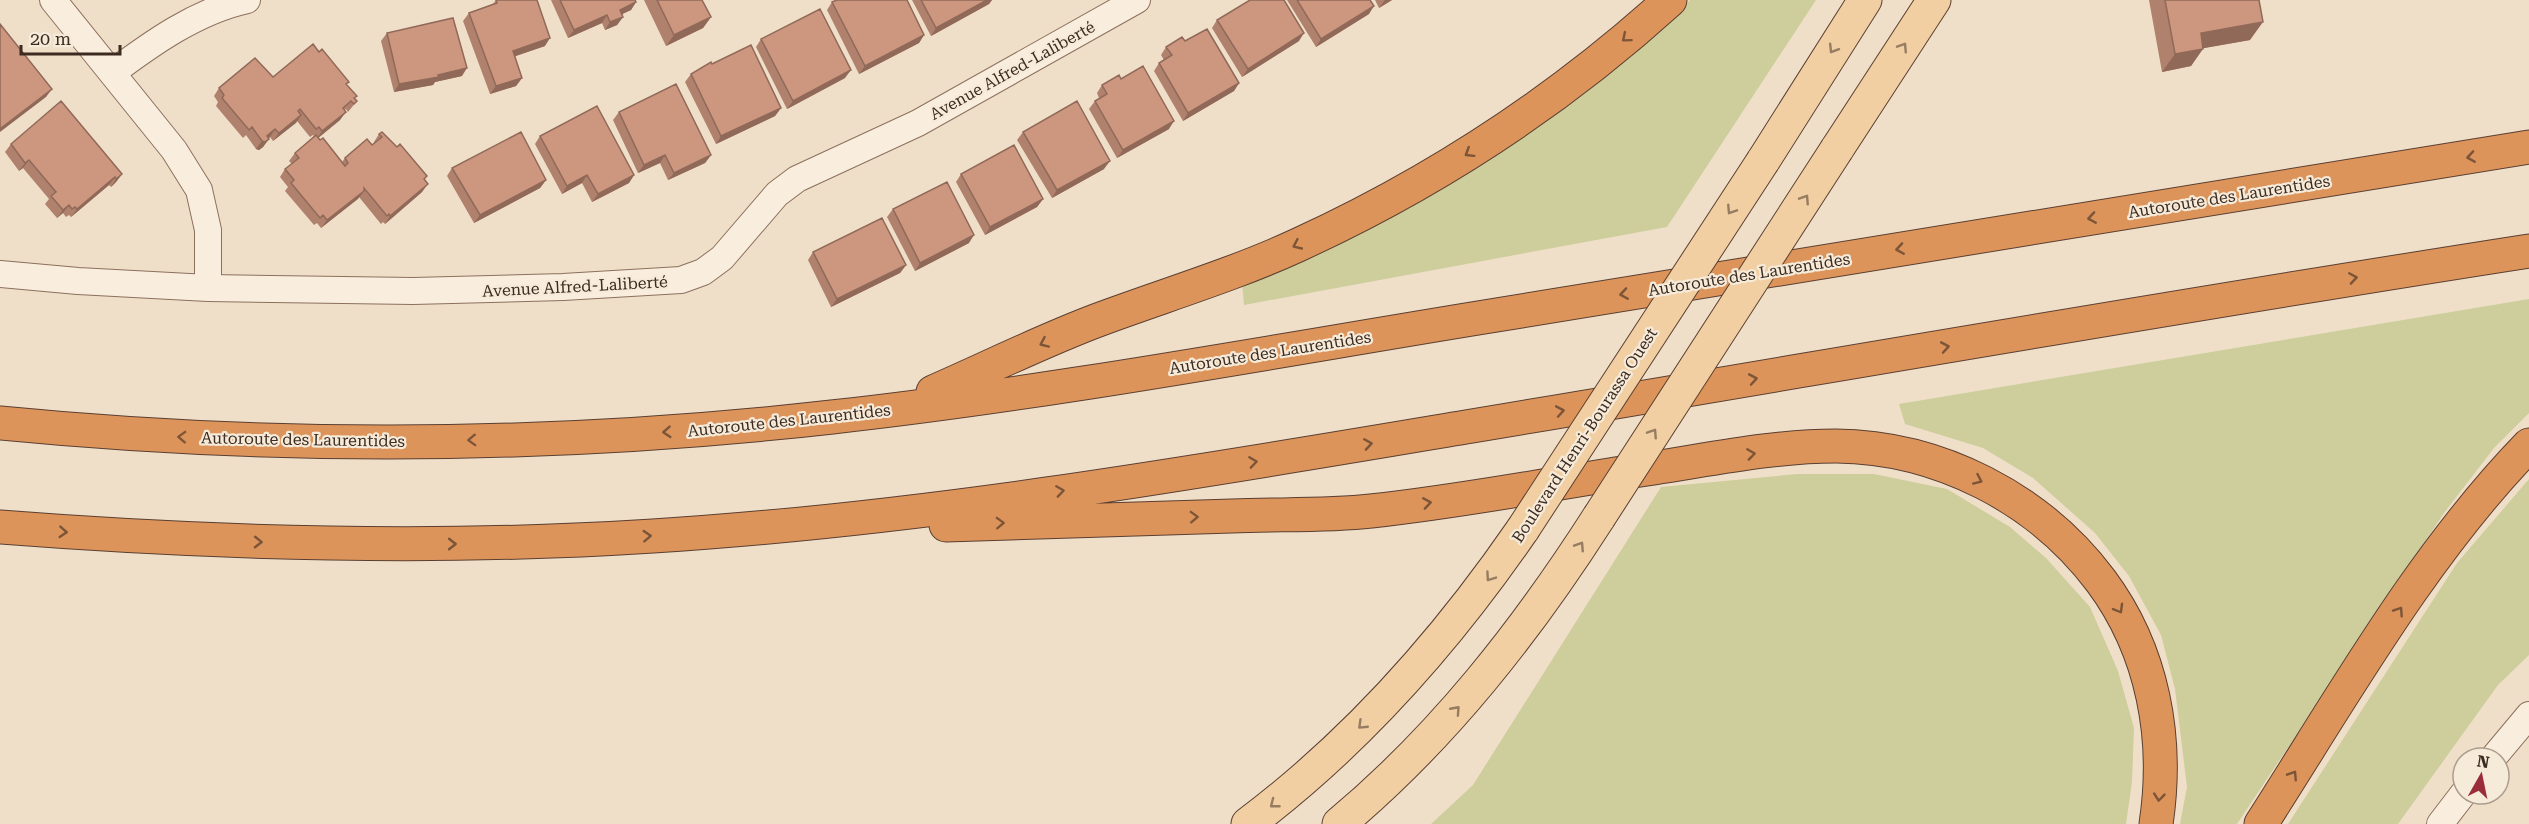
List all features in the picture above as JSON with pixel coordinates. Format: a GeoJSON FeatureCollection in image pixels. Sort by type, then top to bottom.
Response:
{"type":"FeatureCollection","features":[{"type":"Feature","properties":{"kind":"highway"},"geometry":{"type":"LineString","coordinates":[[892,410],[1098,320],[1255,264],[1376,206],[1465,155],[1505,129],[1588,69],[1670,0]]}},
{"type":"Feature","properties":{"kind":"highway","name":"Autoroute des Laurentides"},"geometry":{"type":"LineString","coordinates":[[0,423],[178,437],[458,441],[690,430],[892,410],[1118,376],[2529,147]]}},
{"type":"Feature","properties":{"kind":"highway"},"geometry":{"type":"LineString","coordinates":[[710,532],[861,517],[1030,495],[1310,453],[2283,289],[2529,251]]}},
{"type":"Feature","properties":{"kind":"highway"},"geometry":{"type":"LineString","coordinates":[[2261,824],[2412,591],[2478,503],[2529,445]]}},
{"type":"Feature","properties":{"kind":"highway"},"geometry":{"type":"LineString","coordinates":[[0,527],[237,542],[389,544],[533,542],[710,532],[1369,512],[1782,450],[1831,446],[1879,449],[1923,459],[1949,468],[2007,495],[2051,527],[2076,550],[2096,575],[2131,631],[2144,663],[2155,703],[2161,768],[2156,824]]}},
{"type":"Feature","properties":{"kind":"main road","name":"Boulevard Henri-Bourassa Ouest"},"geometry":{"type":"LineString","coordinates":[[1248,824],[1300,784],[1408,678],[1486,583],[1763,161],[1865,0]]}},
{"type":"Feature","properties":{"kind":"main road"},"geometry":{"type":"LineString","coordinates":[[1339,824],[1417,753],[1477,686],[1562,576],[1934,0]]}},
{"type":"Feature","properties":{"kind":"street"},"geometry":{"type":"LineString","coordinates":[[53,0],[174,150],[199,190],[208,231],[208,288]]}},
{"type":"Feature","properties":{"kind":"street"},"geometry":{"type":"LineString","coordinates":[[112,73],[186,24],[219,8],[247,0]]}},
{"type":"Feature","properties":{"kind":"street","name":"Avenue Alfred-Laliberté"},"geometry":{"type":"LineString","coordinates":[[0,274],[208,288],[482,291],[649,283],[692,276],[722,258],[777,194],[797,179],[918,123],[1137,0]]}},
{"type":"Feature","properties":{"kind":"street"},"geometry":{"type":"LineString","coordinates":[[2503,746],[2529,716]]}},
{"type":"Feature","properties":{"kind":"street"},"geometry":{"type":"LineString","coordinates":[[2440,824],[2454,806]]}},
{"type":"Feature","properties":{"kind":"shaded area"},"geometry":{"type":"Polygon","coordinates":[[[1690,0],[1816,0],[1667,227],[1244,305],[1242,282],[1679,12],[1690,0]]]}},
{"type":"Feature","properties":{"kind":"shaded area"},"geometry":{"type":"Polygon","coordinates":[[[2529,299],[2529,413],[2494,448],[2444,513],[2237,824],[2180,824],[2187,787],[2175,689],[2161,635],[2129,576],[2095,533],[2033,478],[1983,448],[1905,424],[1899,404],[2529,299]]]}},
{"type":"Feature","properties":{"kind":"shaded area"},"geometry":{"type":"Polygon","coordinates":[[[1797,474],[1874,474],[1947,489],[2010,527],[2046,558],[2090,607],[2118,671],[2134,728],[2132,782],[2126,824],[1431,824],[1473,785],[1661,487],[1797,474]]]}},
{"type":"Feature","properties":{"kind":"shaded area"},"geometry":{"type":"Polygon","coordinates":[[[2529,479],[2529,655],[2498,685],[2454,746],[2451,746],[2451,750],[2398,824],[2288,824],[2457,563],[2529,479]]]}},
{"type":"Feature","properties":{"kind":"building"},"geometry":{"type":"Polygon","coordinates":[[[496,0],[537,0],[550,38],[513,51],[522,78],[496,86],[469,13],[497,3],[496,0]]]}},
{"type":"Feature","properties":{"kind":"building"},"geometry":{"type":"Polygon","coordinates":[[[560,0],[635,0],[636,2],[620,10],[623,17],[610,22],[607,15],[574,30],[560,0]]]}},
{"type":"Feature","properties":{"kind":"building"},"geometry":{"type":"Polygon","coordinates":[[[657,0],[702,0],[711,17],[674,35],[657,0]]]}},
{"type":"Feature","properties":{"kind":"building"},"geometry":{"type":"Polygon","coordinates":[[[837,0],[907,0],[924,35],[865,66],[832,2],[837,0]]]}},
{"type":"Feature","properties":{"kind":"building"},"geometry":{"type":"Polygon","coordinates":[[[921,0],[987,0],[936,28],[921,0]]]}},
{"type":"Feature","properties":{"kind":"building"},"geometry":{"type":"Polygon","coordinates":[[[1250,0],[1284,0],[1304,33],[1248,69],[1217,20],[1250,0]]]}},
{"type":"Feature","properties":{"kind":"building"},"geometry":{"type":"Polygon","coordinates":[[[1297,0],[1370,0],[1374,6],[1321,39],[1297,0]]]}},
{"type":"Feature","properties":{"kind":"building"},"geometry":{"type":"Polygon","coordinates":[[[2165,0],[2259,0],[2263,22],[2201,33],[2203,49],[2175,54],[2165,0]]]}},
{"type":"Feature","properties":{"kind":"building"},"geometry":{"type":"Polygon","coordinates":[[[820,9],[851,70],[793,101],[761,39],[820,9]]]}},
{"type":"Feature","properties":{"kind":"building"},"geometry":{"type":"Polygon","coordinates":[[[453,18],[467,68],[438,75],[439,77],[399,84],[387,33],[453,18]]]}},
{"type":"Feature","properties":{"kind":"building"},"geometry":{"type":"Polygon","coordinates":[[[0,24],[52,89],[0,129],[0,24]]]}},
{"type":"Feature","properties":{"kind":"building"},"geometry":{"type":"Polygon","coordinates":[[[1207,29],[1239,83],[1188,113],[1159,63],[1172,55],[1166,47],[1182,37],[1185,41],[1207,29]]]}},
{"type":"Feature","properties":{"kind":"building"},"geometry":{"type":"Polygon","coordinates":[[[313,44],[319,52],[322,49],[349,82],[346,84],[357,96],[354,98],[357,101],[354,104],[351,101],[343,108],[346,112],[322,131],[319,127],[316,129],[300,109],[298,111],[301,115],[279,133],[275,129],[267,136],[269,139],[262,141],[252,127],[249,130],[222,98],[224,95],[219,88],[255,58],[273,77],[313,44]]]}},
{"type":"Feature","properties":{"kind":"building"},"geometry":{"type":"Polygon","coordinates":[[[751,45],[781,108],[721,136],[691,74],[711,62],[712,64],[751,45]]]}},
{"type":"Feature","properties":{"kind":"building"},"geometry":{"type":"Polygon","coordinates":[[[1143,66],[1174,121],[1123,150],[1095,101],[1107,94],[1102,85],[1119,75],[1121,79],[1143,66]]]}},
{"type":"Feature","properties":{"kind":"building"},"geometry":{"type":"Polygon","coordinates":[[[676,84],[711,155],[674,173],[665,155],[644,165],[619,112],[676,84]]]}},
{"type":"Feature","properties":{"kind":"building"},"geometry":{"type":"Polygon","coordinates":[[[61,101],[122,174],[116,179],[115,177],[77,209],[75,207],[72,209],[69,205],[63,210],[51,196],[56,192],[29,160],[25,163],[11,144],[61,101]]]}},
{"type":"Feature","properties":{"kind":"building"},"geometry":{"type":"Polygon","coordinates":[[[1077,101],[1110,161],[1057,190],[1023,132],[1077,101]]]}},
{"type":"Feature","properties":{"kind":"building"},"geometry":{"type":"Polygon","coordinates":[[[597,106],[634,175],[598,194],[587,175],[567,186],[540,136],[597,106]]]}},
{"type":"Feature","properties":{"kind":"building"},"geometry":{"type":"Polygon","coordinates":[[[382,132],[397,147],[400,144],[427,176],[424,179],[428,184],[390,216],[389,214],[387,216],[364,188],[364,191],[327,220],[323,215],[320,218],[291,183],[294,180],[285,169],[299,158],[295,153],[316,135],[320,140],[323,138],[345,166],[348,163],[345,158],[367,139],[372,145],[382,137],[379,134],[382,132]]]}},
{"type":"Feature","properties":{"kind":"building"},"geometry":{"type":"Polygon","coordinates":[[[521,132],[546,180],[480,215],[452,168],[521,132]]]}},
{"type":"Feature","properties":{"kind":"building"},"geometry":{"type":"Polygon","coordinates":[[[1014,145],[1043,199],[990,227],[961,174],[1014,145]]]}},
{"type":"Feature","properties":{"kind":"building"},"geometry":{"type":"Polygon","coordinates":[[[947,182],[974,235],[920,263],[893,209],[947,182]]]}},
{"type":"Feature","properties":{"kind":"building"},"geometry":{"type":"Polygon","coordinates":[[[882,218],[906,265],[837,299],[813,252],[882,218]]]}}]}
